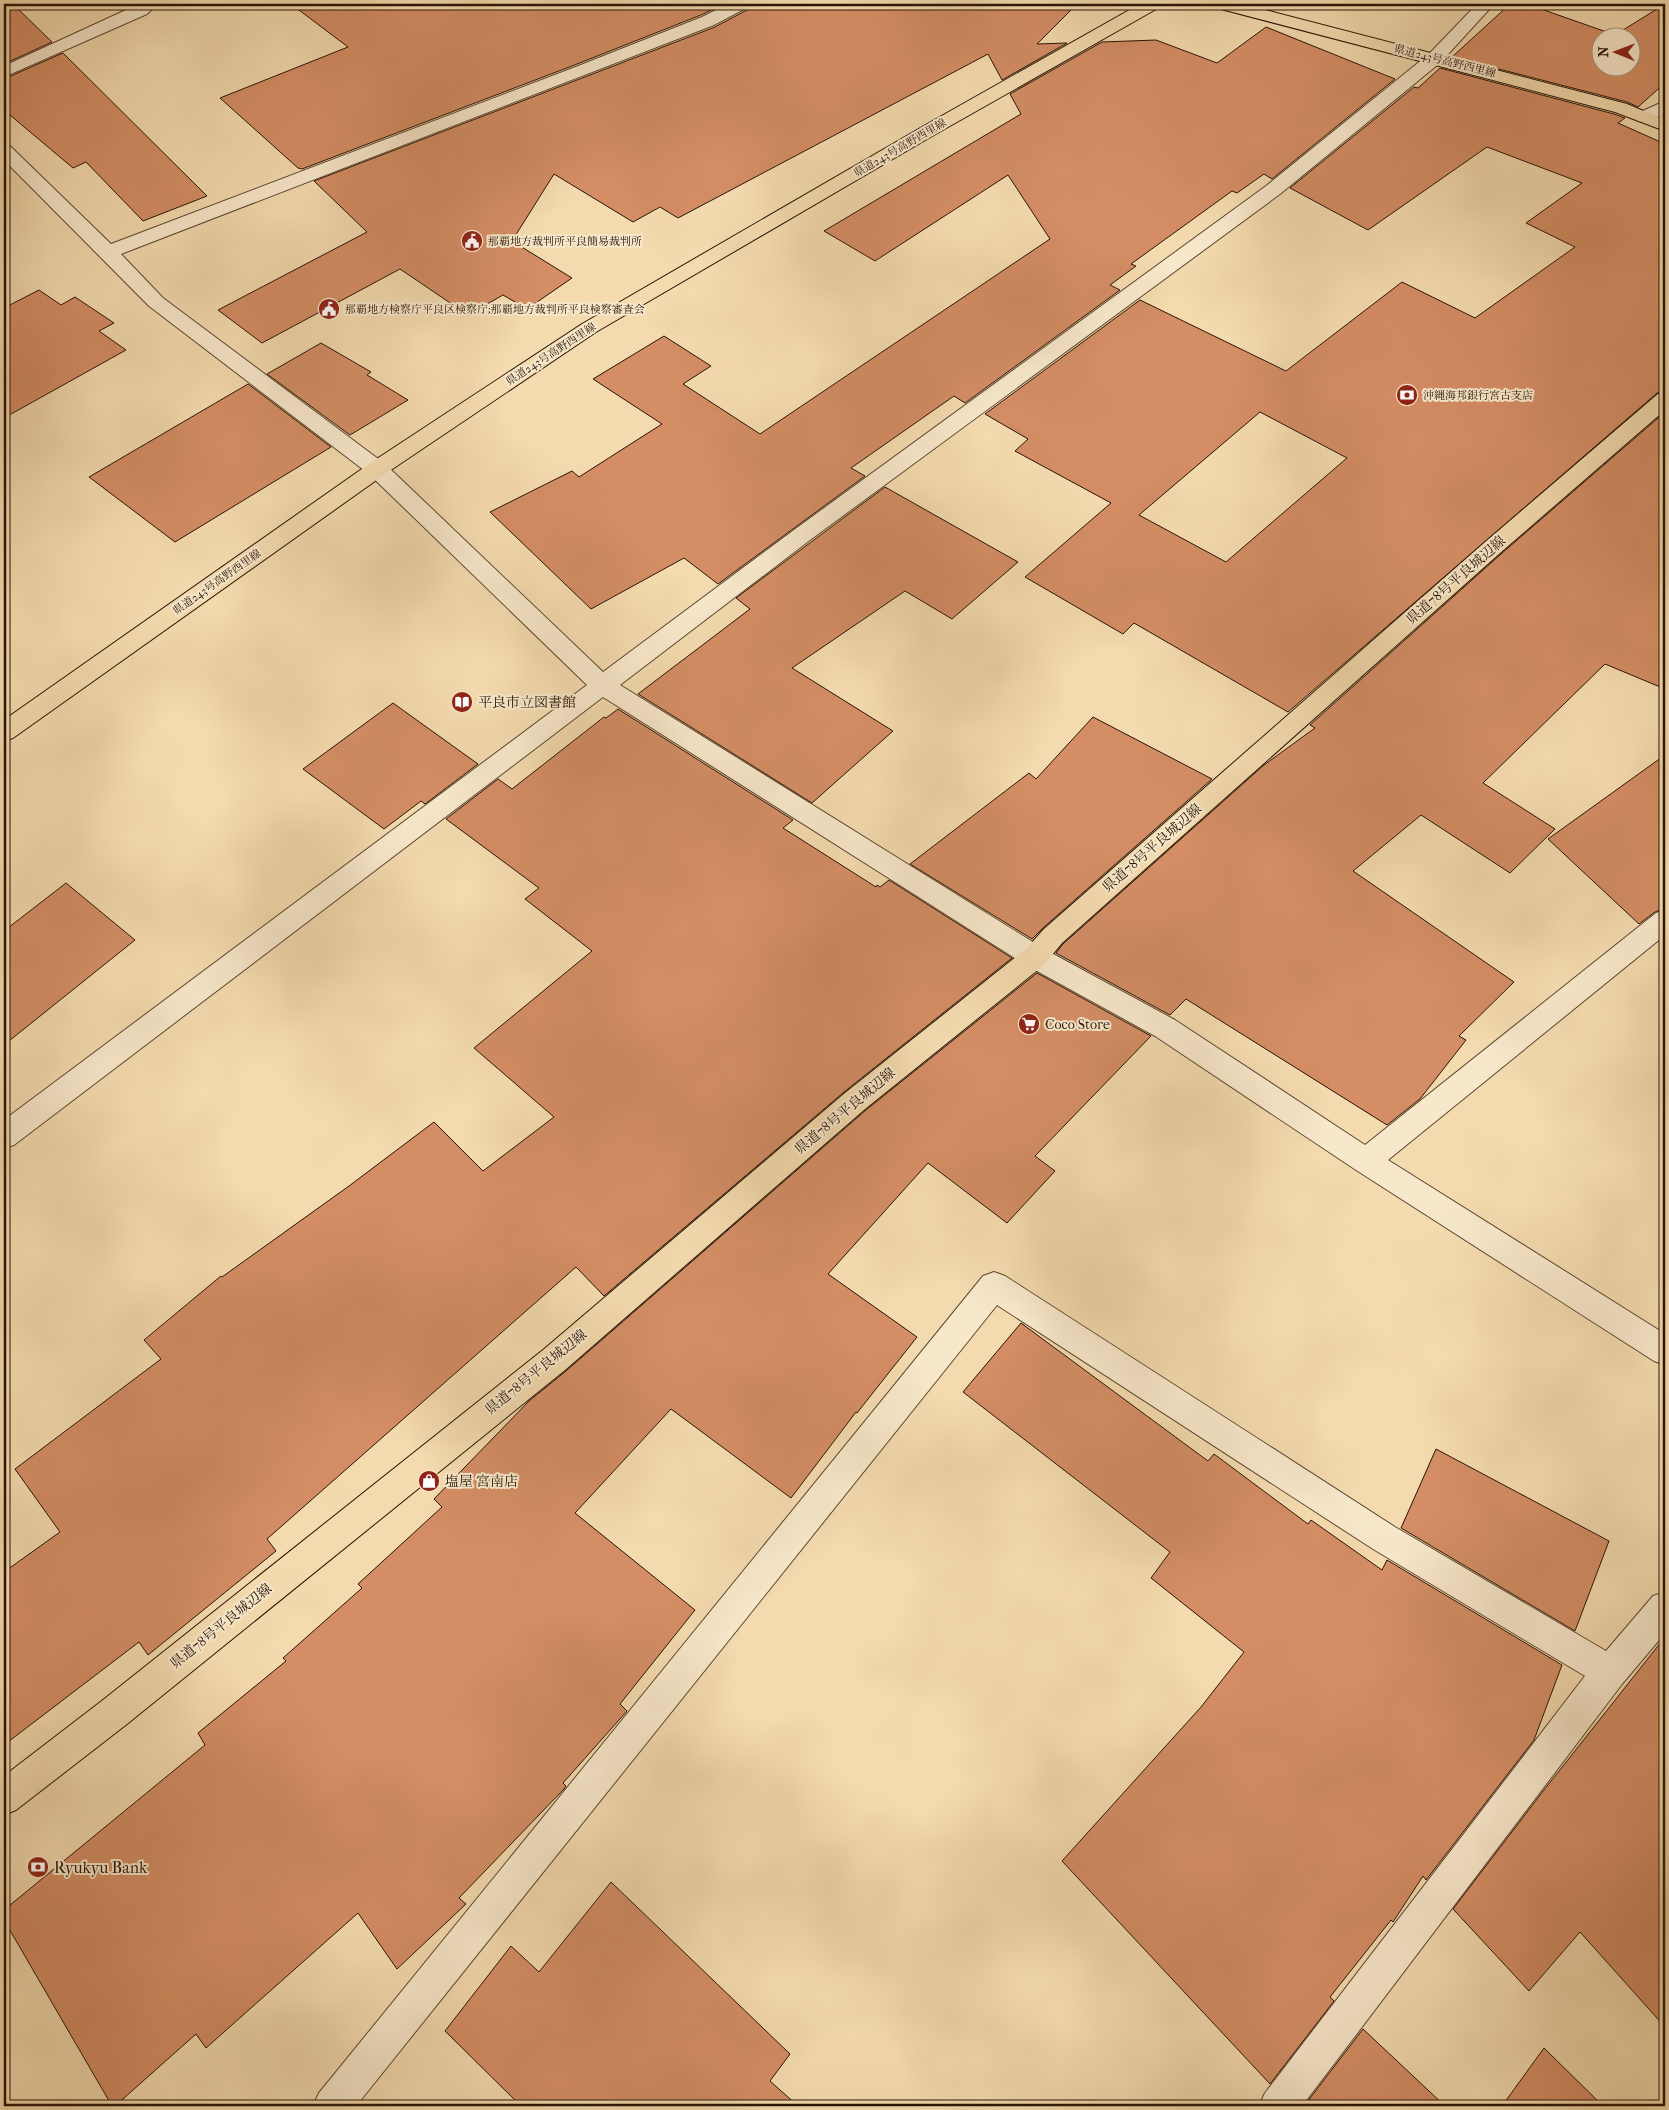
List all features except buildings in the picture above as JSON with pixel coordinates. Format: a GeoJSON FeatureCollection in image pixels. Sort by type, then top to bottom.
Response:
{"type":"FeatureCollection","features":[{"type":"Feature","properties":{"kind":"main road","name":"県道243号高野西里線"},"geometry":{"type":"LineString","coordinates":[[4,732],[378,469],[589,328],[1152,4]]}},
{"type":"Feature","properties":{"kind":"main road","name":"県道243号高野西里線"},"geometry":{"type":"LineString","coordinates":[[1223,4],[1621,108],[1665,126]]}},
{"type":"Feature","properties":{"kind":"main road","name":"県道78号平良城辺線"},"geometry":{"type":"LineString","coordinates":[[4,1798],[554,1360],[855,1101],[1035,957],[1060,929],[1492,548],[1665,399]]}},
{"type":"Feature","properties":{"kind":"street"},"geometry":{"type":"LineString","coordinates":[[4,72],[141,10],[148,4]]}},
{"type":"Feature","properties":{"kind":"street"},"geometry":{"type":"LineString","coordinates":[[108,252],[579,72],[708,21],[740,4]]}},
{"type":"Feature","properties":{"kind":"street"},"geometry":{"type":"LineString","coordinates":[[4,1136],[802,535],[1272,190],[1435,58],[1486,4]]}},
{"type":"Feature","properties":{"kind":"street"},"geometry":{"type":"LineString","coordinates":[[1644,117],[1665,106]]}},
{"type":"Feature","properties":{"kind":"street"},"geometry":{"type":"LineString","coordinates":[[4,150],[156,302],[378,469],[602,685],[1035,957],[1165,1028],[1366,1161],[1665,1350]]}},
{"type":"Feature","properties":{"kind":"street"},"geometry":{"type":"LineString","coordinates":[[1366,1161],[1665,920]]}},
{"type":"Feature","properties":{"kind":"street"},"geometry":{"type":"LineString","coordinates":[[332,2106],[994,1286],[1384,1538],[1610,1672]]}},
{"type":"Feature","properties":{"kind":"street"},"geometry":{"type":"LineString","coordinates":[[1278,2106],[1610,1672],[1665,1608]]}},
{"type":"Feature","properties":{"kind":"place","name":"那覇地方裁判所平良簡易裁判所"},"geometry":{"type":"Point","coordinates":[472,241]}},
{"type":"Feature","properties":{"kind":"place","name":"那覇地方検察庁平良区検察庁;那覇地方裁判所平良検察審査会"},"geometry":{"type":"Point","coordinates":[329,309]}},
{"type":"Feature","properties":{"kind":"place","name":"沖縄海邦銀行宮古支店"},"geometry":{"type":"Point","coordinates":[1407,395]}},
{"type":"Feature","properties":{"kind":"place","name":"平良市立図書館"},"geometry":{"type":"Point","coordinates":[462,702]}},
{"type":"Feature","properties":{"kind":"place","name":"Coco Store"},"geometry":{"type":"Point","coordinates":[1029,1024]}},
{"type":"Feature","properties":{"kind":"place","name":"塩屋 宮南店"},"geometry":{"type":"Point","coordinates":[429,1481]}},
{"type":"Feature","properties":{"kind":"place","name":"Ryukyu Bank"},"geometry":{"type":"Point","coordinates":[38,1867]}}]}
